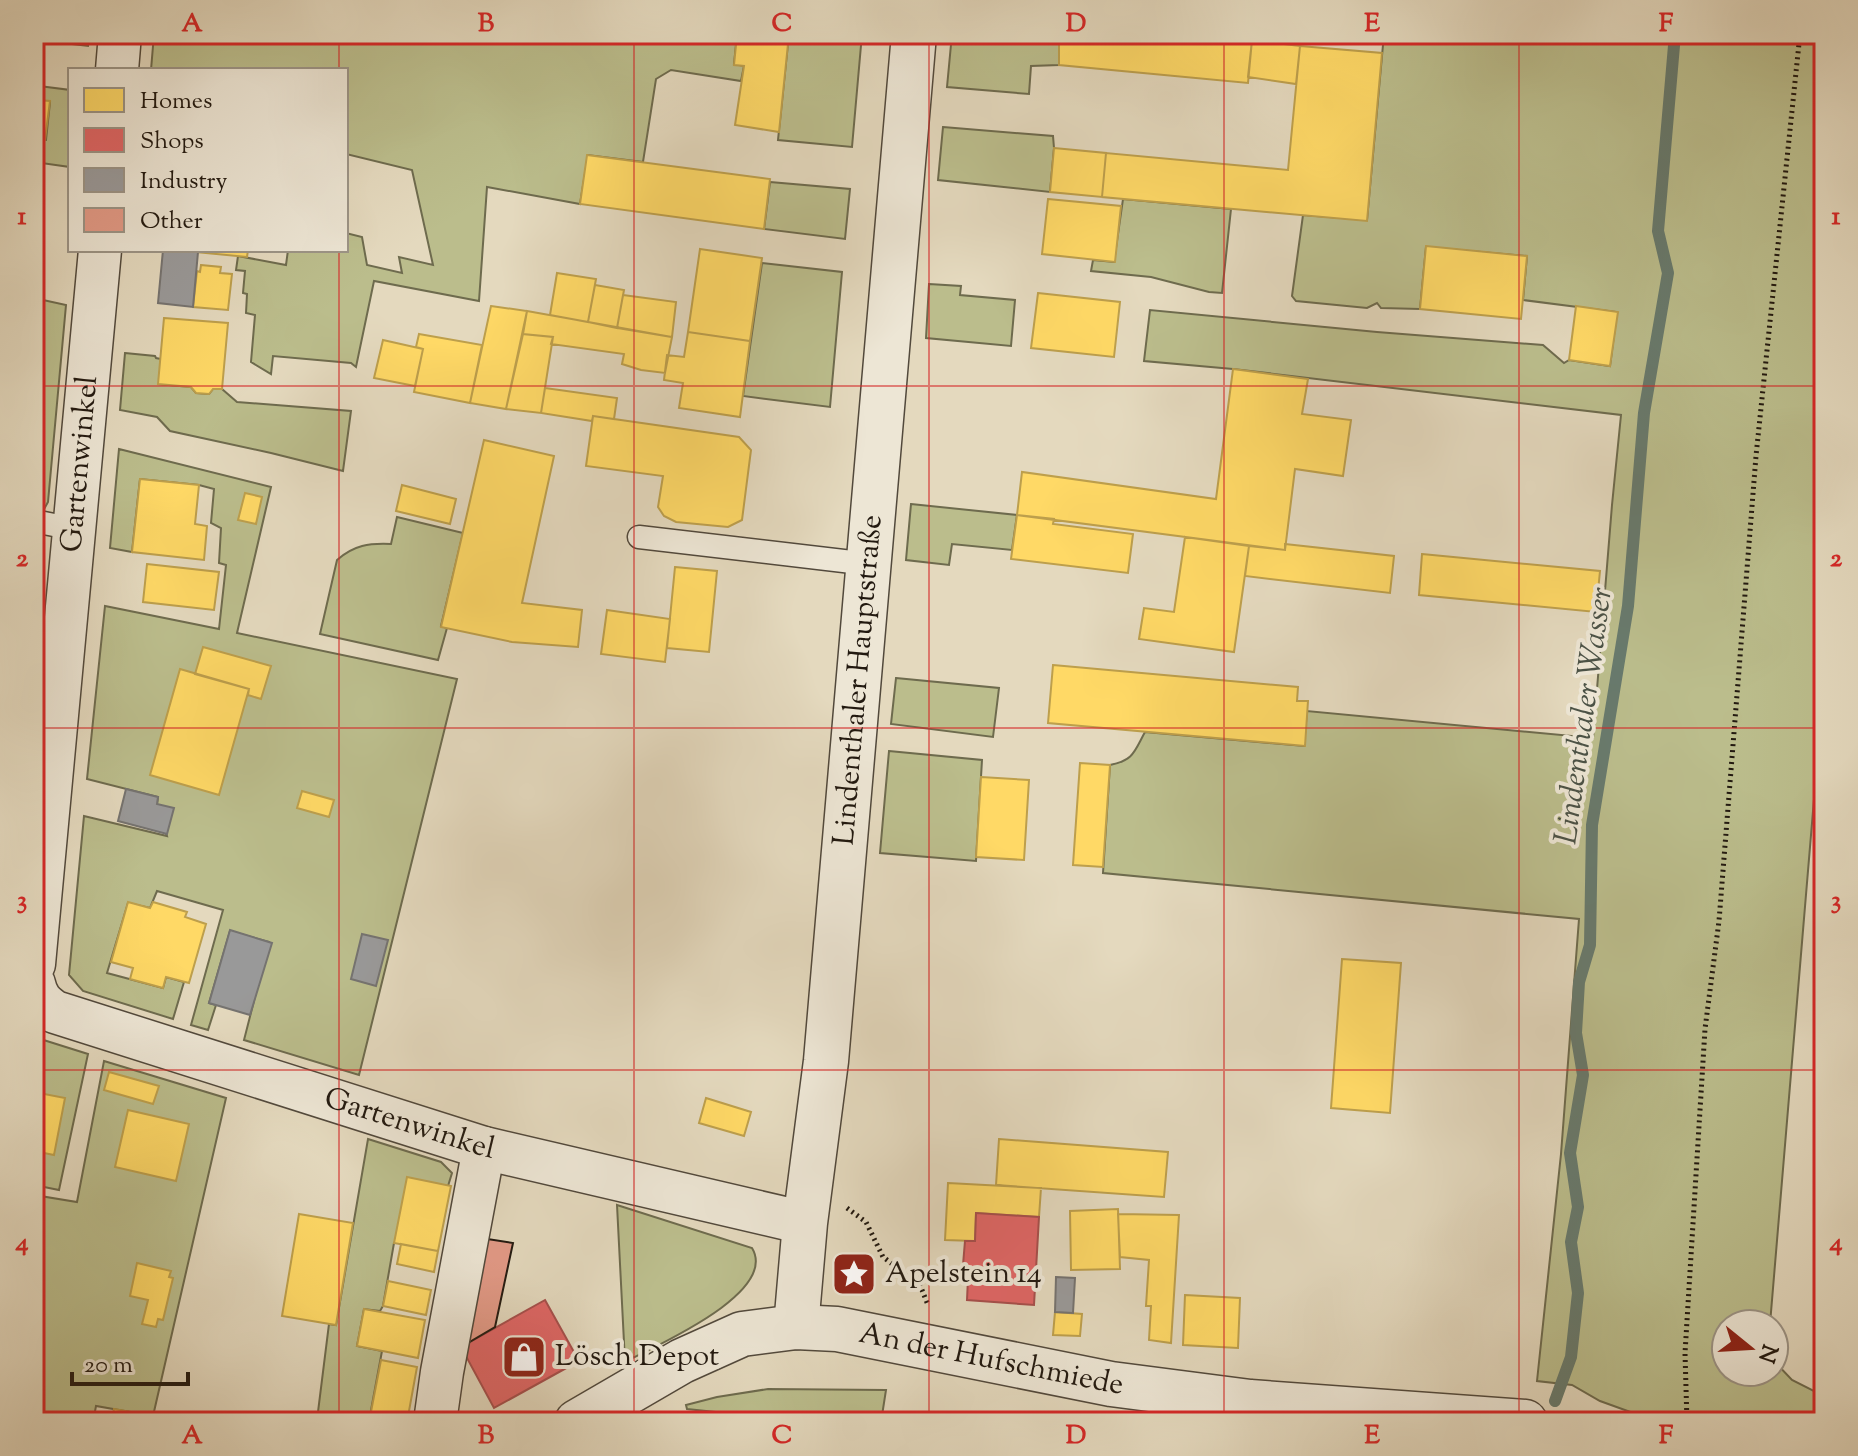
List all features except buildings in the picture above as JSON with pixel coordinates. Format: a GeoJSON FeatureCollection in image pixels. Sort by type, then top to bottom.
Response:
{"type":"FeatureCollection","features":[{"type":"Feature","properties":{"kind":"street"},"geometry":{"type":"LineString","coordinates":[[117,68],[120,34]]}},
{"type":"Feature","properties":{"kind":"street","name":"Lindenthaler Hauptstraße"},"geometry":{"type":"LineString","coordinates":[[796,1327],[826,1061],[914,34]]}},
{"type":"Feature","properties":{"kind":"street","name":"Gartenwinkel"},"geometry":{"type":"LineString","coordinates":[[34,964],[100,252]]}},
{"type":"Feature","properties":{"kind":"street","name":"Gartenwinkel"},"geometry":{"type":"LineString","coordinates":[[34,984],[37,996],[55,1012],[484,1148],[808,1202]]}},
{"type":"Feature","properties":{"kind":"street"},"geometry":{"type":"LineString","coordinates":[[435,1422],[484,1148]]}},
{"type":"Feature","properties":{"kind":"street","name":"An der Hufschmiede"},"geometry":{"type":"LineString","coordinates":[[577,1422],[682,1361],[742,1334],[796,1327],[837,1329],[1111,1384],[1235,1400],[1525,1422]]}},
{"type":"Feature","properties":{"kind":"lane"},"geometry":{"type":"LineString","coordinates":[[34,521],[74,529]]}},
{"type":"Feature","properties":{"kind":"lane"},"geometry":{"type":"LineString","coordinates":[[639,537],[869,564]]}},
{"type":"Feature","properties":{"kind":"path"},"geometry":{"type":"LineString","coordinates":[[1687,1422],[1685,1353],[1705,1029],[1719,921],[1756,456],[1800,34]]}},
{"type":"Feature","properties":{"kind":"path"},"geometry":{"type":"LineString","coordinates":[[808,1202],[866,1222],[883,1257],[920,1285],[947,1351]]}},
{"type":"Feature","properties":{"kind":"green space"},"geometry":{"type":"Polygon","coordinates":[[[34,34],[89,34],[88,46],[38,40],[34,64],[34,34]]]}},
{"type":"Feature","properties":{"kind":"green space"},"geometry":{"type":"Polygon","coordinates":[[[154,34],[748,34],[737,35],[734,64],[744,66],[741,81],[671,70],[656,79],[643,162],[588,155],[580,204],[487,187],[479,301],[374,281],[356,367],[351,363],[273,356],[271,374],[251,362],[255,315],[246,313],[247,294],[243,293],[245,271],[236,270],[238,256],[286,265],[288,252],[348,252],[348,234],[362,237],[367,265],[402,273],[399,257],[433,265],[412,170],[348,154],[348,68],[151,68],[154,34]]]}},
{"type":"Feature","properties":{"kind":"green space"},"geometry":{"type":"Polygon","coordinates":[[[789,34],[862,34],[852,147],[778,140],[789,34]]]}},
{"type":"Feature","properties":{"kind":"green space"},"geometry":{"type":"Polygon","coordinates":[[[952,34],[1059,34],[1059,65],[1031,66],[1029,94],[947,87],[952,34]]]}},
{"type":"Feature","properties":{"kind":"green space"},"geometry":{"type":"Polygon","coordinates":[[[1384,34],[1824,34],[1824,680],[1771,1308],[1710,1308],[1710,1388],[1790,1388],[1790,1378],[1824,1396],[1824,1408],[1813,1419],[1742,1417],[1721,1422],[1658,1422],[1600,1401],[1572,1385],[1537,1381],[1561,1154],[1579,919],[1103,873],[1110,765],[1129,758],[1145,732],[1304,746],[1307,711],[1593,738],[1621,415],[1144,361],[1150,310],[1543,345],[1564,363],[1569,360],[1610,366],[1617,312],[1523,300],[1527,256],[1426,247],[1420,309],[1381,308],[1377,303],[1367,308],[1296,301],[1292,296],[1303,215],[1367,220],[1384,34]]]}},
{"type":"Feature","properties":{"kind":"green space"},"geometry":{"type":"Polygon","coordinates":[[[39,86],[68,90],[68,167],[34,162],[34,139],[46,140],[50,102],[38,100],[39,86]]]}},
{"type":"Feature","properties":{"kind":"green space"},"geometry":{"type":"Polygon","coordinates":[[[943,127],[1053,136],[1050,192],[938,180],[943,127]]]}},
{"type":"Feature","properties":{"kind":"green space"},"geometry":{"type":"Polygon","coordinates":[[[770,182],[850,189],[845,239],[764,229],[770,182]]]}},
{"type":"Feature","properties":{"kind":"green space"},"geometry":{"type":"Polygon","coordinates":[[[1123,199],[1231,209],[1222,293],[1151,277],[1091,271],[1093,260],[1114,262],[1123,199]]]}},
{"type":"Feature","properties":{"kind":"green space"},"geometry":{"type":"Polygon","coordinates":[[[762,263],[842,272],[830,407],[743,396],[762,263]]]}},
{"type":"Feature","properties":{"kind":"green space"},"geometry":{"type":"Polygon","coordinates":[[[929,284],[961,286],[960,295],[1015,300],[1011,346],[926,338],[929,284]]]}},
{"type":"Feature","properties":{"kind":"green space"},"geometry":{"type":"Polygon","coordinates":[[[34,298],[66,305],[48,502],[43,511],[34,509],[34,298]]]}},
{"type":"Feature","properties":{"kind":"green space"},"geometry":{"type":"Polygon","coordinates":[[[125,353],[161,359],[159,384],[191,387],[196,393],[209,394],[213,389],[222,389],[237,402],[351,411],[343,471],[170,431],[157,417],[120,410],[125,353]]]}},
{"type":"Feature","properties":{"kind":"green space"},"geometry":{"type":"Polygon","coordinates":[[[119,449],[271,487],[237,633],[457,679],[359,1075],[244,1040],[269,942],[230,931],[209,1003],[216,1005],[208,1030],[191,1025],[223,910],[157,891],[150,908],[128,903],[107,973],[163,988],[166,977],[184,982],[173,1019],[83,991],[69,975],[84,816],[167,836],[157,804],[158,797],[87,779],[105,606],[219,629],[226,565],[219,563],[221,528],[211,523],[214,489],[199,485],[140,479],[132,552],[110,548],[119,449]]]}},
{"type":"Feature","properties":{"kind":"green space"},"geometry":{"type":"Polygon","coordinates":[[[911,504],[1017,515],[1012,550],[952,544],[949,565],[906,560],[911,504]]]}},
{"type":"Feature","properties":{"kind":"green space"},"geometry":{"type":"Polygon","coordinates":[[[397,517],[463,533],[441,626],[447,628],[438,660],[320,634],[337,560],[362,546],[391,544],[397,517]]]}},
{"type":"Feature","properties":{"kind":"green space"},"geometry":{"type":"Polygon","coordinates":[[[896,678],[999,688],[993,737],[891,724],[896,678]]]}},
{"type":"Feature","properties":{"kind":"green space"},"geometry":{"type":"Polygon","coordinates":[[[889,751],[982,760],[976,861],[880,853],[889,751]]]}},
{"type":"Feature","properties":{"kind":"green space"},"geometry":{"type":"Polygon","coordinates":[[[34,1037],[88,1054],[59,1190],[34,1185],[34,1037]]]}},
{"type":"Feature","properties":{"kind":"green space"},"geometry":{"type":"Polygon","coordinates":[[[104,1061],[226,1098],[153,1416],[96,1406],[93,1422],[34,1422],[34,1195],[77,1202],[104,1061]]]}},
{"type":"Feature","properties":{"kind":"green space"},"geometry":{"type":"Polygon","coordinates":[[[368,1139],[441,1162],[452,1173],[448,1186],[394,1243],[380,1311],[364,1309],[357,1346],[382,1351],[369,1421],[318,1412],[329,1324],[336,1325],[368,1139]]]}},
{"type":"Feature","properties":{"kind":"green space"},"geometry":{"type":"Polygon","coordinates":[[[617,1205],[752,1248],[756,1265],[748,1283],[732,1300],[685,1331],[625,1362],[617,1205]]]}},
{"type":"Feature","properties":{"kind":"green space"},"geometry":{"type":"Polygon","coordinates":[[[768,1389],[886,1390],[881,1422],[734,1422],[734,1414],[687,1409],[686,1405],[768,1389]]]}},
{"type":"Feature","properties":{"kind":"waterway","name":"Lindenthaler Wasser"},"geometry":{"type":"LineString","coordinates":[[1555,1401],[1571,1357],[1578,1293],[1571,1242],[1578,1207],[1570,1153],[1583,1075],[1576,1033],[1579,982],[1590,945],[1592,825],[1628,606],[1644,413],[1668,273],[1658,231],[1675,34]]}},
{"type":"Feature","properties":{"kind":"place","name":"Apelstein 14"},"geometry":{"type":"Point","coordinates":[854,1274]}},
{"type":"Feature","properties":{"kind":"place","name":"Lösch Depot"},"geometry":{"type":"Point","coordinates":[524,1357]}}]}
